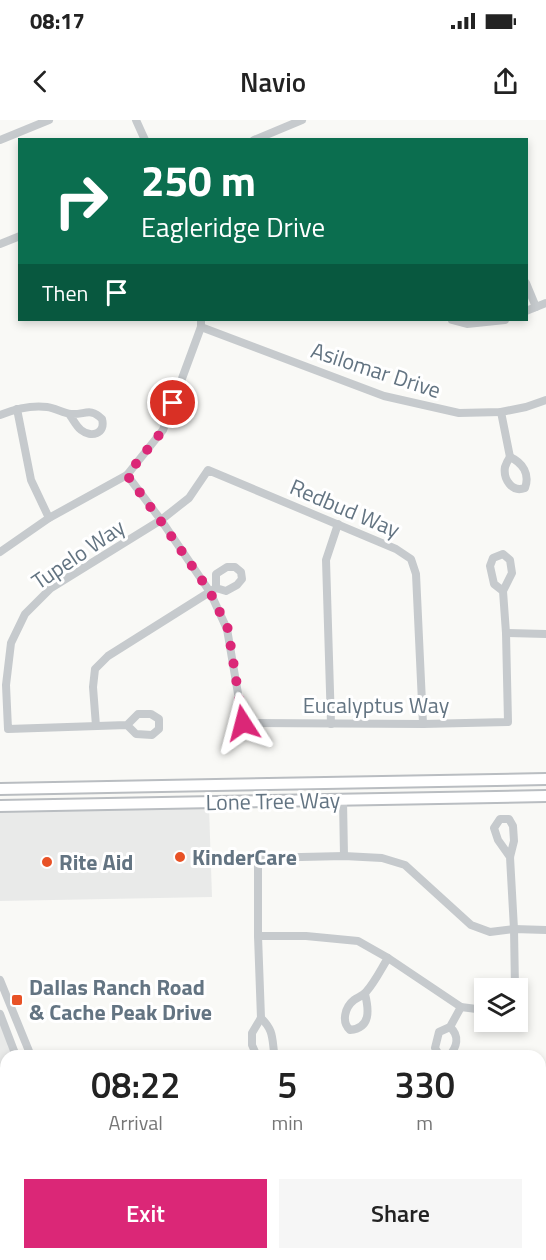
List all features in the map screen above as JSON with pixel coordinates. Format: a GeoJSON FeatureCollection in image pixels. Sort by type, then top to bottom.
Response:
{"type":"FeatureCollection","features":[{"type":"Feature","properties":{"kind":"main road","name":"Lone Tree Way"},"geometry":{"type":"LineString","coordinates":[[0,789],[546,779]]}},
{"type":"Feature","properties":{"kind":"main road"},"geometry":{"type":"LineString","coordinates":[[144,804],[147,797],[156,792],[205,790],[215,785]]}},
{"type":"Feature","properties":{"kind":"main road","name":"Lone Tree Way"},"geometry":{"type":"LineString","coordinates":[[0,806],[546,796]]}},
{"type":"Feature","properties":{"kind":"street"},"geometry":{"type":"LineString","coordinates":[[0,140],[49,120]]}},
{"type":"Feature","properties":{"kind":"street"},"geometry":{"type":"LineString","coordinates":[[136,120],[144,138]]}},
{"type":"Feature","properties":{"kind":"street"},"geometry":{"type":"LineString","coordinates":[[259,138],[302,120]]}},
{"type":"Feature","properties":{"kind":"street"},"geometry":{"type":"LineString","coordinates":[[0,244],[18,237]]}},
{"type":"Feature","properties":{"kind":"street"},"geometry":{"type":"LineString","coordinates":[[528,289],[536,307]]}},
{"type":"Feature","properties":{"kind":"street"},"geometry":{"type":"LineString","coordinates":[[528,310],[546,303]]}},
{"type":"Feature","properties":{"kind":"street"},"geometry":{"type":"LineString","coordinates":[[456,321],[467,324],[495,321]]}},
{"type":"Feature","properties":{"kind":"street"},"geometry":{"type":"LineString","coordinates":[[0,552],[49,518],[127,475],[163,430],[201,323]]}},
{"type":"Feature","properties":{"kind":"street","name":"Asilomar Drive"},"geometry":{"type":"LineString","coordinates":[[201,323],[384,396],[459,413],[501,412],[546,400]]}},
{"type":"Feature","properties":{"kind":"street"},"geometry":{"type":"LineString","coordinates":[[0,415],[17,409],[46,407],[69,414]]}},
{"type":"Feature","properties":{"kind":"street"},"geometry":{"type":"LineString","coordinates":[[17,409],[31,480],[49,518]]}},
{"type":"Feature","properties":{"kind":"street"},"geometry":{"type":"LineString","coordinates":[[501,412],[510,458]]}},
{"type":"Feature","properties":{"kind":"street","name":"Redbud Way"},"geometry":{"type":"LineString","coordinates":[[160,520],[189,498],[208,470],[396,549],[411,559],[416,574],[423,724]]}},
{"type":"Feature","properties":{"kind":"street"},"geometry":{"type":"LineString","coordinates":[[127,475],[213,590],[108,656],[95,669],[93,687],[96,726],[128,725]]}},
{"type":"Feature","properties":{"kind":"street","name":"Tupelo Way"},"geometry":{"type":"LineString","coordinates":[[96,726],[8,729],[6,685],[11,643],[25,614],[51,588],[160,520]]}},
{"type":"Feature","properties":{"kind":"street"},"geometry":{"type":"LineString","coordinates":[[331,724],[326,560],[338,524]]}},
{"type":"Feature","properties":{"kind":"street","name":"Eucalyptus Way"},"geometry":{"type":"LineString","coordinates":[[213,590],[228,629],[243,723],[508,722],[506,633]]}},
{"type":"Feature","properties":{"kind":"street"},"geometry":{"type":"LineString","coordinates":[[503,591],[506,633],[546,634]]}},
{"type":"Feature","properties":{"kind":"street"},"geometry":{"type":"LineString","coordinates":[[343,800],[344,856]]}},
{"type":"Feature","properties":{"kind":"street"},"geometry":{"type":"LineString","coordinates":[[254,1050],[252,1033],[261,1018],[258,858],[344,856],[382,858],[405,865],[471,925],[490,932],[514,928],[546,930]]}},
{"type":"Feature","properties":{"kind":"street"},"geometry":{"type":"LineString","coordinates":[[510,857],[515,978]]}},
{"type":"Feature","properties":{"kind":"street"},"geometry":{"type":"LineString","coordinates":[[258,936],[306,936],[358,940],[461,1007],[474,1009]]}},
{"type":"Feature","properties":{"kind":"street"},"geometry":{"type":"LineString","coordinates":[[365,994],[388,958]]}},
{"type":"Feature","properties":{"kind":"street"},"geometry":{"type":"LineString","coordinates":[[0,980],[2,991],[28,1050]]}},
{"type":"Feature","properties":{"kind":"street"},"geometry":{"type":"LineString","coordinates":[[436,1050],[435,1044],[439,1032],[450,1027],[461,1007]]}},
{"type":"Feature","properties":{"kind":"street"},"geometry":{"type":"LineString","coordinates":[[0,1014],[14,1050]]}},
{"type":"Feature","properties":{"kind":"street"},"geometry":{"type":"LineString","coordinates":[[261,1018],[269,1026],[274,1050]]}},
{"type":"Feature","properties":{"kind":"street"},"geometry":{"type":"LineString","coordinates":[[450,1027],[455,1031],[457,1038],[453,1050]]}},
{"type":"Feature","properties":{"kind":"shaded area"},"geometry":{"type":"Polygon","coordinates":[[[209,807],[212,897],[0,901],[0,811],[209,807]]]}},
{"type":"Feature","properties":{"kind":"shaded area"},"geometry":{"type":"Polygon","coordinates":[[[0,1012],[15,1050],[0,1050],[0,1012]]]}},
{"type":"Feature","properties":{"kind":"place","name":"KinderCare"},"geometry":{"type":"Point","coordinates":[180,857]}},
{"type":"Feature","properties":{"kind":"place","name":"Rite Aid"},"geometry":{"type":"Point","coordinates":[47,862]}},
{"type":"Feature","properties":{"kind":"place","name":"Dallas Ranch Road & Cache Peak Drive"},"geometry":{"type":"Point","coordinates":[17,1000]}},
{"type":"Feature","properties":{"kind":"route"},"geometry":{"type":"LineString","coordinates":[[173,403],[163,430],[127,475],[210,592],[228,629],[243,723]]}}]}
